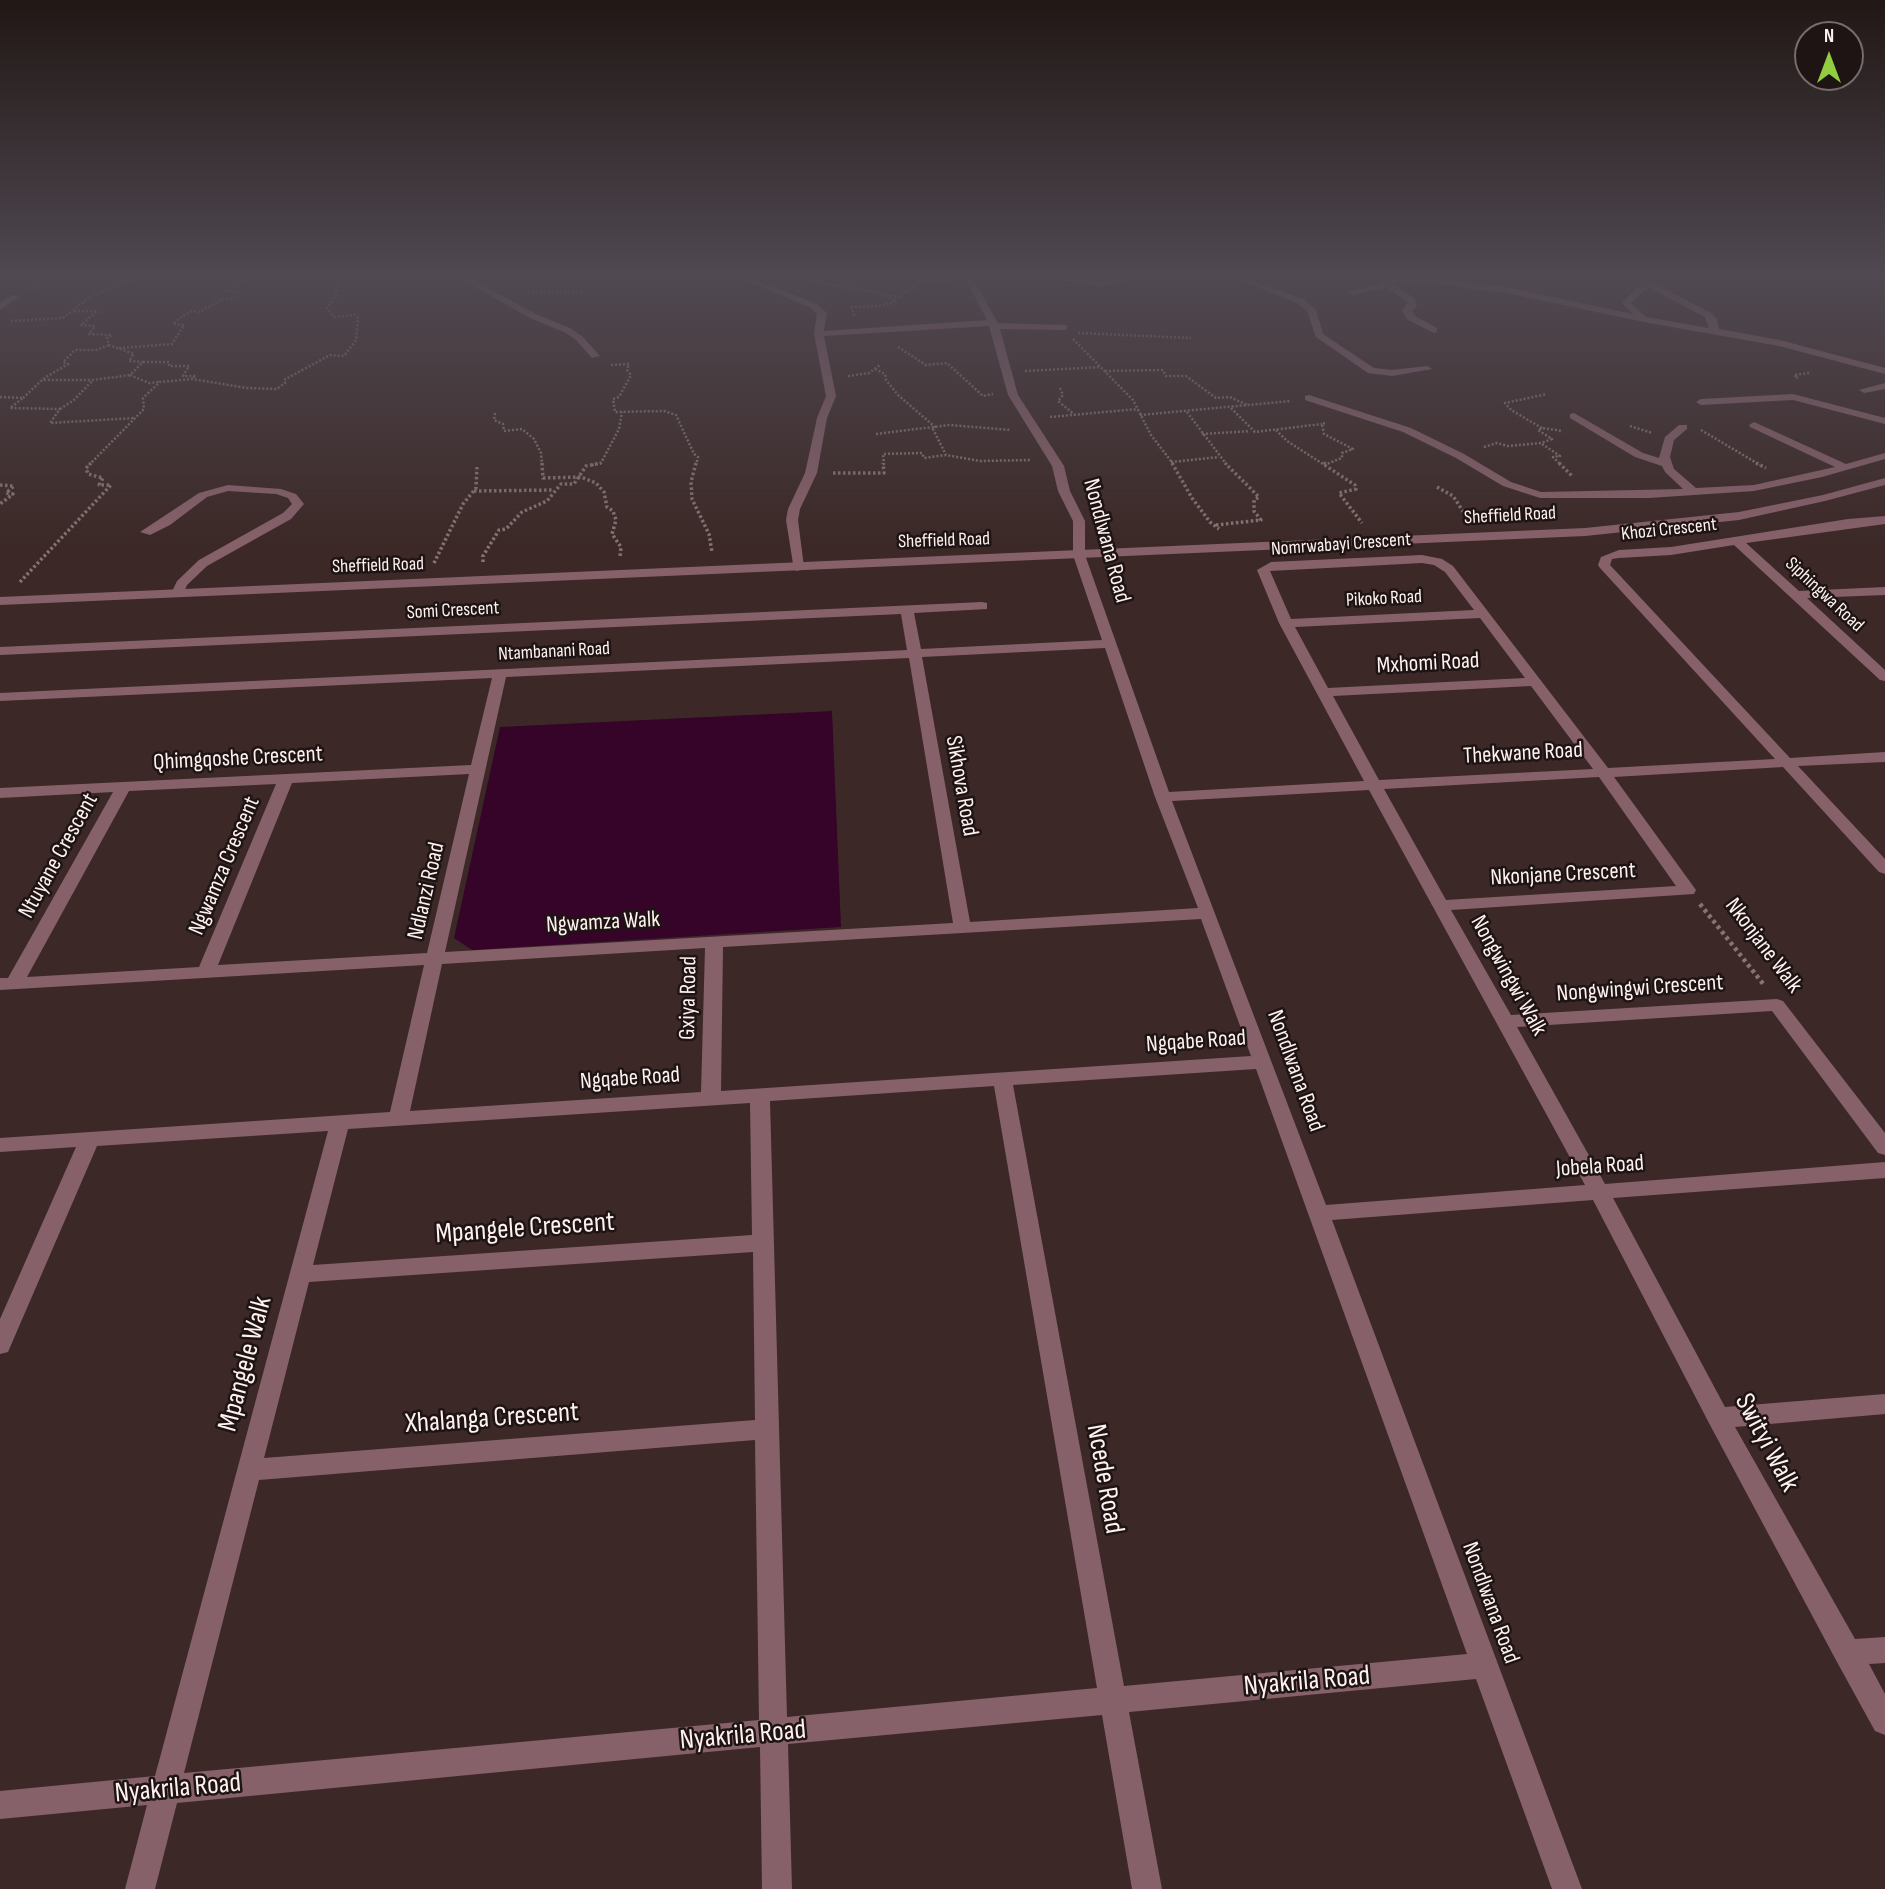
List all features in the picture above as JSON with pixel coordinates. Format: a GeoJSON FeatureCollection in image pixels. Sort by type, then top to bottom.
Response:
{"type":"FeatureCollection","features":[{"type":"Feature","properties":{"kind":"street"},"geometry":{"type":"LineString","coordinates":[[798,567],[792,520],[794,509],[811,473],[822,418],[831,396],[827,368]]}},
{"type":"Feature","properties":{"kind":"street"},"geometry":{"type":"LineString","coordinates":[[1367,368],[1381,373],[1427,369]]}},
{"type":"Feature","properties":{"kind":"street","name":"Nondlwana Road"},"geometry":{"type":"LineString","coordinates":[[1007,371],[1011,391],[1060,471],[1068,501],[1079,521],[1079,555],[1163,797],[1567,1889]]}},
{"type":"Feature","properties":{"kind":"street"},"geometry":{"type":"LineString","coordinates":[[1864,390],[1885,386]]}},
{"type":"Feature","properties":{"kind":"street"},"geometry":{"type":"LineString","coordinates":[[1701,402],[1793,397],[1885,421]]}},
{"type":"Feature","properties":{"kind":"street"},"geometry":{"type":"LineString","coordinates":[[1309,398],[1407,430],[1528,493],[1590,496],[1754,488],[1798,480],[1885,456]]}},
{"type":"Feature","properties":{"kind":"street"},"geometry":{"type":"LineString","coordinates":[[1574,416],[1639,456],[1665,463],[1694,493]]}},
{"type":"Feature","properties":{"kind":"street"},"geometry":{"type":"LineString","coordinates":[[1754,425],[1846,468]]}},
{"type":"Feature","properties":{"kind":"street"},"geometry":{"type":"LineString","coordinates":[[1665,463],[1664,450],[1669,439],[1683,427]]}},
{"type":"Feature","properties":{"kind":"street","name":"Sheffield Road"},"geometry":{"type":"LineString","coordinates":[[0,601],[1640,528],[1739,516],[1825,498],[1885,481]]}},
{"type":"Feature","properties":{"kind":"street"},"geometry":{"type":"LineString","coordinates":[[146,532],[166,522],[203,495],[228,488],[277,491],[292,496],[298,504],[286,516],[203,564],[181,584],[177,594]]}},
{"type":"Feature","properties":{"kind":"street","name":"Khozi Crescent"},"geometry":{"type":"LineString","coordinates":[[1787,762],[1604,565],[1607,557],[1738,542],[1848,523],[1885,520]]}},
{"type":"Feature","properties":{"kind":"street","name":"Siphingwa Road"},"geometry":{"type":"LineString","coordinates":[[1738,542],[1885,677]]}},
{"type":"Feature","properties":{"kind":"street","name":"Nomrwabayi Crescent"},"geometry":{"type":"LineString","coordinates":[[1374,785],[1262,573],[1271,566],[1431,560],[1449,569],[1604,773]]}},
{"type":"Feature","properties":{"kind":"street"},"geometry":{"type":"LineString","coordinates":[[1796,596],[1885,591]]}},
{"type":"Feature","properties":{"kind":"street","name":"Somi Crescent"},"geometry":{"type":"LineString","coordinates":[[0,650],[982,606]]}},
{"type":"Feature","properties":{"kind":"street"},"geometry":{"type":"LineString","coordinates":[[907,609],[916,654]]}},
{"type":"Feature","properties":{"kind":"street","name":"Pikoko Road"},"geometry":{"type":"LineString","coordinates":[[1286,622],[1483,614]]}},
{"type":"Feature","properties":{"kind":"street","name":"Ntambanani Road"},"geometry":{"type":"LineString","coordinates":[[0,697],[1109,644]]}},
{"type":"Feature","properties":{"kind":"street","name":"Sikhova Road"},"geometry":{"type":"LineString","coordinates":[[916,654],[962,926]]}},
{"type":"Feature","properties":{"kind":"street"},"geometry":{"type":"LineString","coordinates":[[1867,660],[1885,660]]}},
{"type":"Feature","properties":{"kind":"street","name":"Ndlanzi Road"},"geometry":{"type":"LineString","coordinates":[[398,1119],[500,673]]}},
{"type":"Feature","properties":{"kind":"street","name":"Mxhomi Road"},"geometry":{"type":"LineString","coordinates":[[1324,692],[1535,682]]}},
{"type":"Feature","properties":{"kind":"street","name":"Thekwane Road"},"geometry":{"type":"LineString","coordinates":[[1163,797],[1885,757]]}},
{"type":"Feature","properties":{"kind":"street"},"geometry":{"type":"LineString","coordinates":[[1787,762],[1885,869]]}},
{"type":"Feature","properties":{"kind":"street","name":"Qhimgqoshe Crescent"},"geometry":{"type":"LineString","coordinates":[[0,793],[478,769]]}},
{"type":"Feature","properties":{"kind":"street"},"geometry":{"type":"LineString","coordinates":[[1604,773],[1688,890]]}},
{"type":"Feature","properties":{"kind":"street","name":"Ngwamza Crescent"},"geometry":{"type":"LineString","coordinates":[[206,972],[286,778]]}},
{"type":"Feature","properties":{"kind":"street","name":"Nongwingwi Walk"},"geometry":{"type":"LineString","coordinates":[[1374,785],[1599,1192]]}},
{"type":"Feature","properties":{"kind":"street","name":"Ntuyane Crescent"},"geometry":{"type":"LineString","coordinates":[[7,984],[123,788]]}},
{"type":"Feature","properties":{"kind":"street","name":"Nkonjane Crescent"},"geometry":{"type":"LineString","coordinates":[[1441,905],[1688,890]]}},
{"type":"Feature","properties":{"kind":"street","name":"Ngwamza Walk"},"geometry":{"type":"LineString","coordinates":[[7,984],[1208,913]]}},
{"type":"Feature","properties":{"kind":"street","name":"Gxiya Road"},"geometry":{"type":"LineString","coordinates":[[711,1098],[714,941]]}},
{"type":"Feature","properties":{"kind":"street","name":"Nongwingwi Crescent"},"geometry":{"type":"LineString","coordinates":[[1505,1022],[1777,1005]]}},
{"type":"Feature","properties":{"kind":"street","name":"Nkonjane Walk"},"geometry":{"type":"LineString","coordinates":[[1777,1005],[1885,1148]]}},
{"type":"Feature","properties":{"kind":"street","name":"Ngqabe Road"},"geometry":{"type":"LineString","coordinates":[[0,1145],[1263,1062]]}},
{"type":"Feature","properties":{"kind":"street","name":"Ncede Road"},"geometry":{"type":"LineString","coordinates":[[1002,1079],[1147,1889]]}},
{"type":"Feature","properties":{"kind":"street"},"geometry":{"type":"LineString","coordinates":[[760,1095],[777,1889]]}},
{"type":"Feature","properties":{"kind":"street"},"geometry":{"type":"LineString","coordinates":[[300,1274],[340,1122]]}},
{"type":"Feature","properties":{"kind":"street"},"geometry":{"type":"LineString","coordinates":[[0,1345],[90,1139]]}},
{"type":"Feature","properties":{"kind":"street","name":"Jobela Road"},"geometry":{"type":"LineString","coordinates":[[1319,1213],[1885,1170]]}},
{"type":"Feature","properties":{"kind":"street","name":"Swityi Walk"},"geometry":{"type":"LineString","coordinates":[[1599,1192],[1718,1418],[1885,1721]]}},
{"type":"Feature","properties":{"kind":"street","name":"Mpangele Crescent"},"geometry":{"type":"LineString","coordinates":[[300,1274],[763,1243]]}},
{"type":"Feature","properties":{"kind":"street","name":"Mpangele Walk"},"geometry":{"type":"LineString","coordinates":[[249,1470],[300,1274]]}},
{"type":"Feature","properties":{"kind":"street"},"geometry":{"type":"LineString","coordinates":[[1718,1418],[1885,1404]]}},
{"type":"Feature","properties":{"kind":"street","name":"Xhalanga Crescent"},"geometry":{"type":"LineString","coordinates":[[249,1470],[767,1429]]}},
{"type":"Feature","properties":{"kind":"street"},"geometry":{"type":"LineString","coordinates":[[140,1889],[249,1470]]}},
{"type":"Feature","properties":{"kind":"street"},"geometry":{"type":"LineString","coordinates":[[1847,1653],[1885,1650]]}},
{"type":"Feature","properties":{"kind":"street","name":"Nyakrila Road"},"geometry":{"type":"LineString","coordinates":[[0,1805],[1485,1665]]}},
{"type":"Feature","properties":{"kind":"path"},"geometry":{"type":"LineString","coordinates":[[60,409],[10,408],[42,380],[61,368]]}},
{"type":"Feature","properties":{"kind":"path"},"geometry":{"type":"LineString","coordinates":[[130,375],[137,368]]}},
{"type":"Feature","properties":{"kind":"path"},"geometry":{"type":"LineString","coordinates":[[188,368],[183,376],[196,376],[192,379]]}},
{"type":"Feature","properties":{"kind":"path"},"geometry":{"type":"LineString","coordinates":[[42,380],[93,380],[130,375],[149,383],[192,379],[247,388],[277,388],[285,383],[284,380],[306,368]]}},
{"type":"Feature","properties":{"kind":"path"},"geometry":{"type":"LineString","coordinates":[[628,368],[631,375],[619,397],[613,399],[615,412],[664,411],[676,415],[694,454],[698,457],[691,491],[695,506],[709,534],[713,571]]}},
{"type":"Feature","properties":{"kind":"path"},"geometry":{"type":"LineString","coordinates":[[953,368],[983,396],[1011,391]]}},
{"type":"Feature","properties":{"kind":"path"},"geometry":{"type":"LineString","coordinates":[[1007,371],[1074,368]]}},
{"type":"Feature","properties":{"kind":"path"},"geometry":{"type":"LineString","coordinates":[[1102,368],[1125,389],[1192,498],[1223,534]]}},
{"type":"Feature","properties":{"kind":"path"},"geometry":{"type":"LineString","coordinates":[[829,378],[861,375],[875,369],[885,374],[886,380],[898,395],[935,426]]}},
{"type":"Feature","properties":{"kind":"path"},"geometry":{"type":"LineString","coordinates":[[1105,371],[1163,370],[1166,376],[1186,376],[1216,398],[1230,397],[1247,405]]}},
{"type":"Feature","properties":{"kind":"path"},"geometry":{"type":"LineString","coordinates":[[1790,379],[1807,372],[1814,373]]}},
{"type":"Feature","properties":{"kind":"path"},"geometry":{"type":"LineString","coordinates":[[93,380],[74,400],[60,409],[50,422],[135,418]]}},
{"type":"Feature","properties":{"kind":"path"},"geometry":{"type":"LineString","coordinates":[[14,588],[111,485],[99,485],[103,478],[88,474],[86,468],[144,409],[142,398],[160,382]]}},
{"type":"Feature","properties":{"kind":"path"},"geometry":{"type":"LineString","coordinates":[[1060,388],[1063,395],[1058,401],[1059,404],[1076,415]]}},
{"type":"Feature","properties":{"kind":"path"},"geometry":{"type":"LineString","coordinates":[[1547,394],[1505,403],[1511,410],[1542,428],[1568,433]]}},
{"type":"Feature","properties":{"kind":"path"},"geometry":{"type":"LineString","coordinates":[[0,397],[23,398]]}},
{"type":"Feature","properties":{"kind":"path"},"geometry":{"type":"LineString","coordinates":[[1140,415],[1231,408],[1309,398]]}},
{"type":"Feature","properties":{"kind":"path"},"geometry":{"type":"LineString","coordinates":[[1231,408],[1251,430]]}},
{"type":"Feature","properties":{"kind":"path"},"geometry":{"type":"LineString","coordinates":[[1028,418],[1138,409]]}},
{"type":"Feature","properties":{"kind":"path"},"geometry":{"type":"LineString","coordinates":[[1202,433],[1275,430],[1322,424],[1347,410]]}},
{"type":"Feature","properties":{"kind":"path"},"geometry":{"type":"LineString","coordinates":[[484,571],[483,556],[495,535],[522,512],[547,501],[561,484],[574,484],[586,466],[601,463],[621,424],[622,412]]}},
{"type":"Feature","properties":{"kind":"path"},"geometry":{"type":"LineString","coordinates":[[1187,412],[1219,457],[1259,497],[1254,500],[1254,511],[1261,520],[1215,525]]}},
{"type":"Feature","properties":{"kind":"path"},"geometry":{"type":"LineString","coordinates":[[495,413],[494,420],[503,424],[504,431],[522,429],[534,439],[541,453],[543,478],[581,477],[596,483],[604,492],[607,507],[613,511],[616,527],[612,534],[613,539],[617,540],[621,547],[619,565]]}},
{"type":"Feature","properties":{"kind":"path"},"geometry":{"type":"LineString","coordinates":[[1322,424],[1324,434],[1353,449],[1342,453],[1342,458],[1323,464]]}},
{"type":"Feature","properties":{"kind":"path"},"geometry":{"type":"LineString","coordinates":[[935,426],[933,429],[946,455]]}},
{"type":"Feature","properties":{"kind":"path"},"geometry":{"type":"LineString","coordinates":[[876,434],[935,426],[1037,430]]}},
{"type":"Feature","properties":{"kind":"path"},"geometry":{"type":"LineString","coordinates":[[1630,426],[1669,439]]}},
{"type":"Feature","properties":{"kind":"path"},"geometry":{"type":"LineString","coordinates":[[1683,427],[1704,431],[1738,454],[1783,477],[1798,480]]}},
{"type":"Feature","properties":{"kind":"path"},"geometry":{"type":"LineString","coordinates":[[1460,456],[1497,443],[1508,446],[1541,443],[1552,439],[1538,430],[1542,428]]}},
{"type":"Feature","properties":{"kind":"path"},"geometry":{"type":"LineString","coordinates":[[1275,430],[1287,441],[1355,485],[1356,489],[1339,493],[1368,531]]}},
{"type":"Feature","properties":{"kind":"path"},"geometry":{"type":"LineString","coordinates":[[1541,443],[1560,456],[1553,457],[1590,496]]}},
{"type":"Feature","properties":{"kind":"path"},"geometry":{"type":"LineString","coordinates":[[811,473],[884,473],[883,454],[922,453],[924,458],[946,455],[995,461],[1053,458]]}},
{"type":"Feature","properties":{"kind":"path"},"geometry":{"type":"LineString","coordinates":[[1171,462],[1219,457]]}},
{"type":"Feature","properties":{"kind":"path"},"geometry":{"type":"LineString","coordinates":[[423,583],[449,538],[463,504],[474,491],[477,467]]}},
{"type":"Feature","properties":{"kind":"path"},"geometry":{"type":"LineString","coordinates":[[0,485],[13,486],[6,494],[13,494],[0,505]]}},
{"type":"Feature","properties":{"kind":"path"},"geometry":{"type":"LineString","coordinates":[[1437,487],[1453,496],[1470,522]]}},
{"type":"Feature","properties":{"kind":"path"},"geometry":{"type":"LineString","coordinates":[[474,491],[554,490]]}},
{"type":"Feature","properties":{"kind":"path","name":"Nkonjane Walk"},"geometry":{"type":"LineString","coordinates":[[1688,890],[1740,952],[1777,1005]]}},
{"type":"Feature","properties":{"kind":"shaded area"},"geometry":{"type":"Polygon","coordinates":[[[832,711],[841,927],[472,950],[454,938],[500,727],[832,711]]]}}]}
